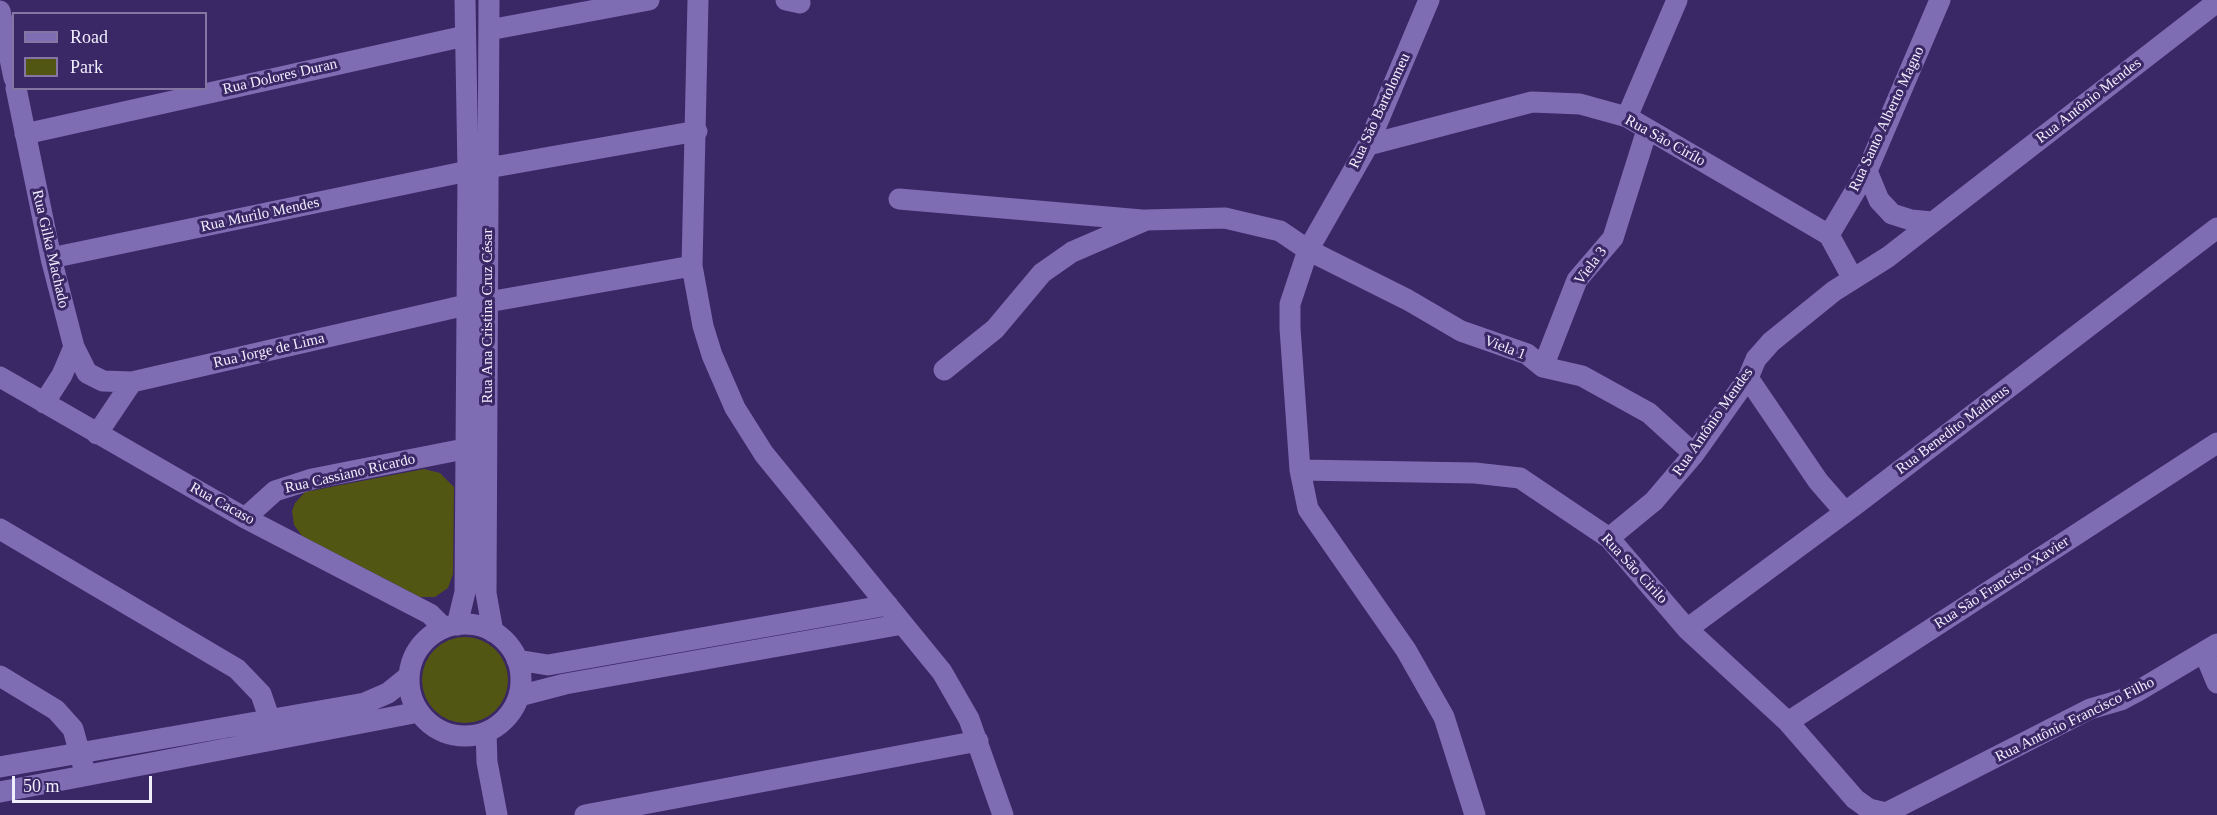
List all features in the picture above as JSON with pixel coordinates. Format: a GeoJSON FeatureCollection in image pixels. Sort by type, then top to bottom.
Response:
{"type":"FeatureCollection","features":[{"type":"Feature","properties":{"kind":"street","name":"Rua Ana Cristina Cruz César"},"geometry":{"type":"LineString","coordinates":[[465,0],[465,36],[488,302],[486,593],[493,632]]}},
{"type":"Feature","properties":{"kind":"street","name":"Rua Ana Cristina Cruz César"},"geometry":{"type":"LineString","coordinates":[[450,626],[465,592],[466,305],[489,30],[489,0]]}},
{"type":"Feature","properties":{"kind":"street"},"geometry":{"type":"LineString","coordinates":[[489,30],[649,0]]}},
{"type":"Feature","properties":{"kind":"street"},"geometry":{"type":"LineString","coordinates":[[698,0],[697,131],[692,266],[696,296],[709,345],[723,383],[739,416],[781,476],[942,672],[958,698],[978,741],[1003,815]]}},
{"type":"Feature","properties":{"kind":"street","name":"Rua São Bartolomeu"},"geometry":{"type":"LineString","coordinates":[[1308,250],[1368,146],[1429,0]]}},
{"type":"Feature","properties":{"kind":"street"},"geometry":{"type":"LineString","coordinates":[[1627,117],[1677,0]]}},
{"type":"Feature","properties":{"kind":"street","name":"Rua Santo Alberto Magno"},"geometry":{"type":"LineString","coordinates":[[1829,235],[1867,171],[1940,0]]}},
{"type":"Feature","properties":{"kind":"street","name":"Rua Antônio Mendes"},"geometry":{"type":"LineString","coordinates":[[1609,538],[1654,501],[1694,454],[1748,378],[1756,359],[1771,342],[1853,279],[1877,265],[2217,2]]}},
{"type":"Feature","properties":{"kind":"street"},"geometry":{"type":"LineString","coordinates":[[0,10],[12,68]]}},
{"type":"Feature","properties":{"kind":"street","name":"Rua Dolores Duran"},"geometry":{"type":"LineString","coordinates":[[25,134],[465,36]]}},
{"type":"Feature","properties":{"kind":"street","name":"Rua Gilka Machado"},"geometry":{"type":"LineString","coordinates":[[16,90],[51,258],[74,347],[87,373],[103,381],[132,382]]}},
{"type":"Feature","properties":{"kind":"street","name":"Rua São Cirílo"},"geometry":{"type":"LineString","coordinates":[[1368,146],[1532,102],[1580,104],[1627,117],[1829,235]]}},
{"type":"Feature","properties":{"kind":"street","name":"Viela 3"},"geometry":{"type":"LineString","coordinates":[[1544,367],[1577,280],[1613,238],[1647,130]]}},
{"type":"Feature","properties":{"kind":"street","name":"Rua Murilo Mendes"},"geometry":{"type":"LineString","coordinates":[[51,258],[478,169],[697,131]]}},
{"type":"Feature","properties":{"kind":"street"},"geometry":{"type":"LineString","coordinates":[[1867,171],[1879,200],[1892,214],[1911,220],[1932,222]]}},
{"type":"Feature","properties":{"kind":"street","name":"Viela 1"},"geometry":{"type":"LineString","coordinates":[[899,199],[1146,220],[1225,218],[1280,231],[1308,250],[1408,300],[1461,331],[1527,354],[1544,367],[1582,376],[1649,413],[1694,454]]}},
{"type":"Feature","properties":{"kind":"street"},"geometry":{"type":"LineString","coordinates":[[944,370],[995,329],[1042,273],[1072,252],[1146,220]]}},
{"type":"Feature","properties":{"kind":"street","name":"Rua Benedito Matheus"},"geometry":{"type":"LineString","coordinates":[[1687,629],[1845,512],[2217,228]]}},
{"type":"Feature","properties":{"kind":"street"},"geometry":{"type":"LineString","coordinates":[[1829,235],[1853,279]]}},
{"type":"Feature","properties":{"kind":"street"},"geometry":{"type":"LineString","coordinates":[[1308,250],[1290,304],[1300,470],[1308,509],[1406,650],[1443,717],[1475,815]]}},
{"type":"Feature","properties":{"kind":"street"},"geometry":{"type":"LineString","coordinates":[[488,302],[692,266]]}},
{"type":"Feature","properties":{"kind":"street","name":"Rua Jorge de Lima"},"geometry":{"type":"LineString","coordinates":[[132,382],[466,305]]}},
{"type":"Feature","properties":{"kind":"street"},"geometry":{"type":"LineString","coordinates":[[44,403],[62,375],[74,347]]}},
{"type":"Feature","properties":{"kind":"street","name":"Rua Cacaso"},"geometry":{"type":"LineString","coordinates":[[0,377],[245,518],[450,626]]}},
{"type":"Feature","properties":{"kind":"street"},"geometry":{"type":"LineString","coordinates":[[1748,378],[1818,481],[1845,512]]}},
{"type":"Feature","properties":{"kind":"street"},"geometry":{"type":"LineString","coordinates":[[98,434],[132,382]]}},
{"type":"Feature","properties":{"kind":"street","name":"Rua São Francisco Xavier"},"geometry":{"type":"LineString","coordinates":[[1788,722],[2217,443]]}},
{"type":"Feature","properties":{"kind":"street","name":"Rua Cassiano Ricardo"},"geometry":{"type":"LineString","coordinates":[[245,518],[275,491],[312,479],[464,449]]}},
{"type":"Feature","properties":{"kind":"street","name":"Rua São Cirilo"},"geometry":{"type":"LineString","coordinates":[[1300,470],[1475,473],[1520,478],[1609,538],[1687,629],[1788,722],[1855,799],[1869,809],[1886,813],[1898,809]]}},
{"type":"Feature","properties":{"kind":"street"},"geometry":{"type":"LineString","coordinates":[[0,529],[237,669],[261,694],[273,729]]}},
{"type":"Feature","properties":{"kind":"street"},"geometry":{"type":"LineString","coordinates":[[517,660],[548,665],[888,605]]}},
{"type":"Feature","properties":{"kind":"street"},"geometry":{"type":"LineString","coordinates":[[519,696],[565,684],[903,624]]}},
{"type":"Feature","properties":{"kind":"street"},"geometry":{"type":"LineString","coordinates":[[469,625],[493,632],[503,639],[517,660],[521,684],[519,696],[507,718],[486,732],[474,735],[449,733],[437,729],[419,712],[411,695],[409,676],[416,652],[424,642],[450,626],[469,625]]}},
{"type":"Feature","properties":{"kind":"street"},"geometry":{"type":"LineString","coordinates":[[2210,648],[2217,683]]}},
{"type":"Feature","properties":{"kind":"street","name":"Rua Antônio Francisco Filho"},"geometry":{"type":"LineString","coordinates":[[1898,809],[2090,709],[2138,691],[2210,648]]}},
{"type":"Feature","properties":{"kind":"street"},"geometry":{"type":"LineString","coordinates":[[0,676],[56,710],[73,729],[81,753],[85,776]]}},
{"type":"Feature","properties":{"kind":"street"},"geometry":{"type":"LineString","coordinates":[[0,792],[85,776],[273,729],[376,700],[409,676]]}},
{"type":"Feature","properties":{"kind":"street"},"geometry":{"type":"LineString","coordinates":[[0,767],[81,753],[419,712]]}},
{"type":"Feature","properties":{"kind":"street"},"geometry":{"type":"LineString","coordinates":[[486,732],[487,762],[497,815]]}},
{"type":"Feature","properties":{"kind":"street"},"geometry":{"type":"LineString","coordinates":[[585,815],[978,741]]}},
{"type":"Feature","properties":{"kind":"green space"},"geometry":{"type":"Polygon","coordinates":[[[424,469],[440,473],[454,487],[453,574],[448,588],[435,597],[420,597],[302,536],[294,525],[292,511],[295,503],[305,492],[424,469]]]}},
{"type":"Feature","properties":{"kind":"green space"},"geometry":{"type":"Polygon","coordinates":[[[465,637],[482,640],[496,649],[505,663],[508,680],[505,697],[496,711],[482,720],[465,723],[448,720],[434,711],[425,697],[422,680],[425,663],[434,649],[448,640],[465,637]]]}}]}
